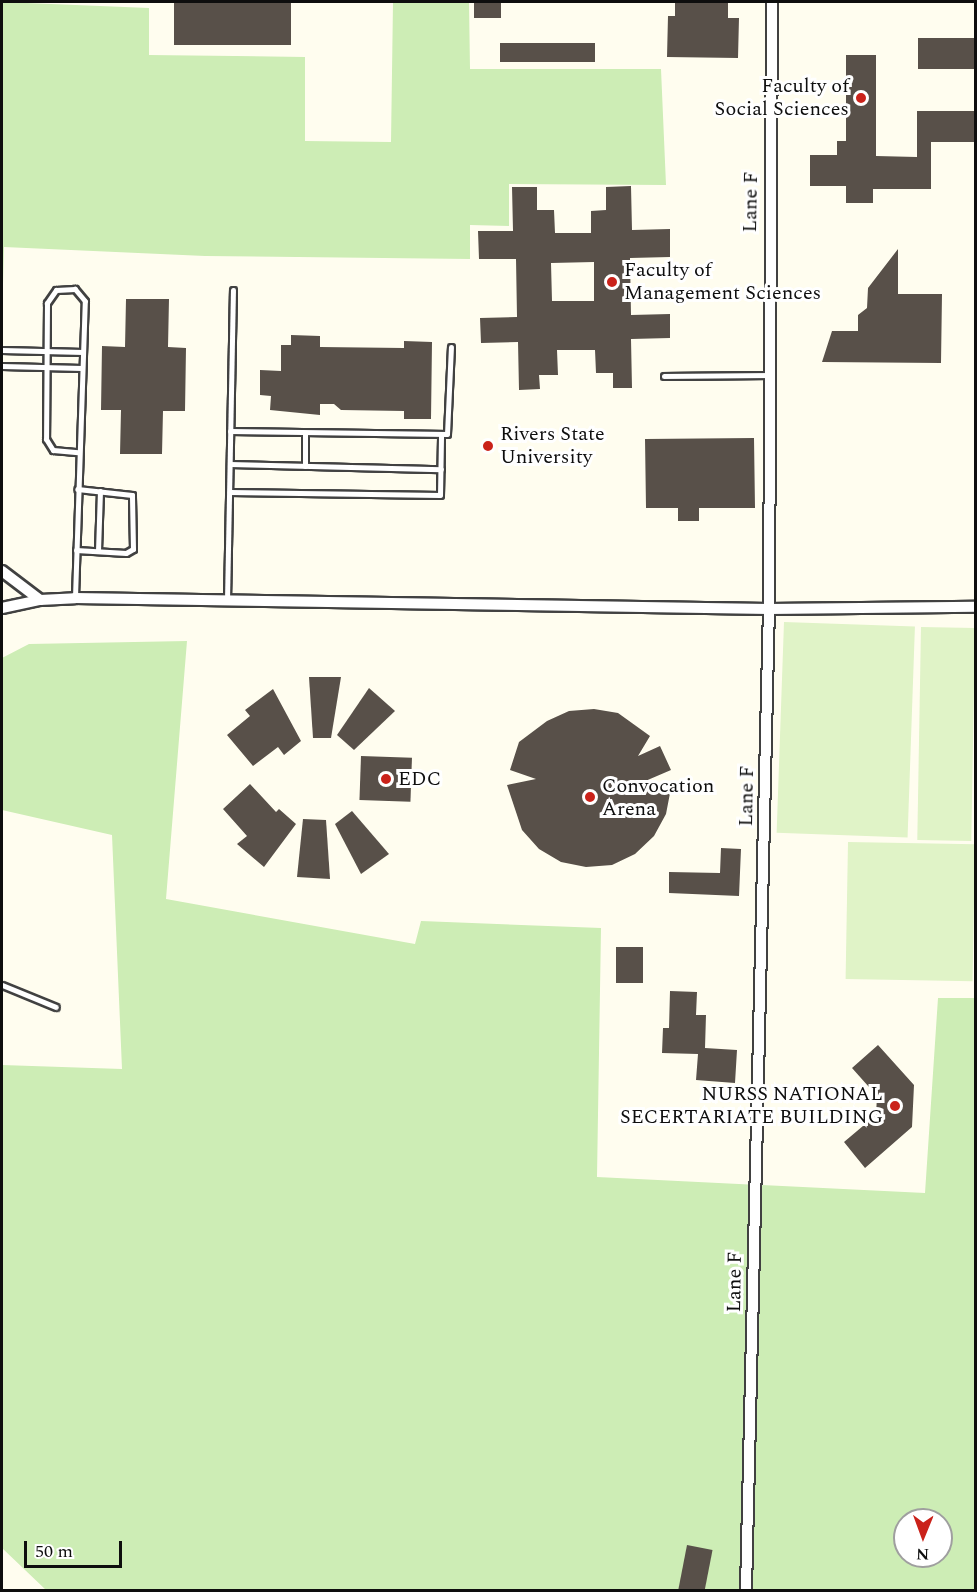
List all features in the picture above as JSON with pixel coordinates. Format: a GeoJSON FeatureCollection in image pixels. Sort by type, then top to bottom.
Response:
{"type":"FeatureCollection","features":[{"type":"Feature","properties":{"kind":"street","name":"Lane F"},"geometry":{"type":"LineString","coordinates":[[746,1590],[769,609],[772,2]]}},
{"type":"Feature","properties":{"kind":"street"},"geometry":{"type":"LineString","coordinates":[[2,571],[40,600]]}},
{"type":"Feature","properties":{"kind":"street"},"geometry":{"type":"LineString","coordinates":[[2,608],[40,600],[75,598],[769,609],[975,607]]}},
{"type":"Feature","properties":{"kind":"lane"},"geometry":{"type":"LineString","coordinates":[[75,598],[78,452],[85,301],[75,289],[56,290],[50,294],[46,351],[46,439],[53,450],[78,452]]}},
{"type":"Feature","properties":{"kind":"lane"},"geometry":{"type":"LineString","coordinates":[[227,601],[233,290]]}},
{"type":"Feature","properties":{"kind":"lane"},"geometry":{"type":"LineString","coordinates":[[230,432],[441,436],[450,431],[451,347]]}},
{"type":"Feature","properties":{"kind":"lane"},"geometry":{"type":"LineString","coordinates":[[2,350],[82,352]]}},
{"type":"Feature","properties":{"kind":"lane"},"geometry":{"type":"LineString","coordinates":[[2,366],[82,368]]}},
{"type":"Feature","properties":{"kind":"lane"},"geometry":{"type":"LineString","coordinates":[[663,376],[769,375]]}},
{"type":"Feature","properties":{"kind":"lane"},"geometry":{"type":"LineString","coordinates":[[305,433],[305,466]]}},
{"type":"Feature","properties":{"kind":"lane"},"geometry":{"type":"LineString","coordinates":[[230,492],[440,495],[441,436]]}},
{"type":"Feature","properties":{"kind":"lane"},"geometry":{"type":"LineString","coordinates":[[230,464],[441,469]]}},
{"type":"Feature","properties":{"kind":"lane"},"geometry":{"type":"LineString","coordinates":[[76,550],[126,553],[133,549],[132,495],[77,489]]}},
{"type":"Feature","properties":{"kind":"lane"},"geometry":{"type":"LineString","coordinates":[[98,551],[100,491]]}},
{"type":"Feature","properties":{"kind":"lane"},"geometry":{"type":"LineString","coordinates":[[2,985],[56,1007]]}},
{"type":"Feature","properties":{"kind":"green space"},"geometry":{"type":"Polygon","coordinates":[[[2,2],[149,8],[149,55],[305,57],[305,141],[391,142],[393,2],[469,2],[470,69],[661,69],[666,185],[509,184],[509,226],[470,225],[470,259],[205,256],[4,247],[2,322],[2,2]]]}},
{"type":"Feature","properties":{"kind":"green space"},"geometry":{"type":"Polygon","coordinates":[[[784,622],[915,627],[908,837],[777,833],[784,622]]]}},
{"type":"Feature","properties":{"kind":"green space"},"geometry":{"type":"Polygon","coordinates":[[[921,627],[975,628],[971,841],[917,840],[921,627]]]}},
{"type":"Feature","properties":{"kind":"green space"},"geometry":{"type":"Polygon","coordinates":[[[187,641],[166,899],[415,944],[421,921],[601,928],[597,1177],[925,1193],[938,998],[975,998],[975,1590],[46,1590],[2,1548],[2,1065],[122,1069],[112,835],[2,810],[2,658],[29,644],[187,641]]]}},
{"type":"Feature","properties":{"kind":"green space"},"geometry":{"type":"Polygon","coordinates":[[[848,842],[975,844],[973,981],[846,979],[848,842]]]}},
{"type":"Feature","properties":{"kind":"building"},"geometry":{"type":"Polygon","coordinates":[[[174,2],[291,2],[291,45],[174,45],[174,2]]]}},
{"type":"Feature","properties":{"kind":"building"},"geometry":{"type":"Polygon","coordinates":[[[474,2],[501,2],[501,18],[474,18],[474,2]]]}},
{"type":"Feature","properties":{"kind":"building"},"geometry":{"type":"Polygon","coordinates":[[[675,2],[728,2],[728,18],[739,18],[738,58],[667,57],[668,16],[675,16],[675,2]]]}},
{"type":"Feature","properties":{"kind":"building"},"geometry":{"type":"Polygon","coordinates":[[[918,38],[975,38],[975,69],[918,69],[918,38]]]}},
{"type":"Feature","properties":{"kind":"building"},"geometry":{"type":"Polygon","coordinates":[[[500,43],[595,43],[595,62],[500,62],[500,43]]]}},
{"type":"Feature","properties":{"kind":"building","name":"Faculty of Social Sciences"},"geometry":{"type":"Polygon","coordinates":[[[846,55],[876,55],[876,156],[917,157],[917,111],[975,111],[975,142],[931,142],[931,189],[873,189],[873,203],[846,203],[846,186],[810,186],[810,155],[837,155],[837,141],[846,141],[846,55]]]}},
{"type":"Feature","properties":{"kind":"building","name":"Faculty of Management Sciences"},"geometry":{"type":"Polygon","coordinates":[[[631,186],[632,230],[670,229],[670,257],[630,258],[631,315],[670,314],[670,338],[631,339],[632,388],[613,388],[613,373],[596,373],[595,350],[557,350],[558,375],[539,375],[540,389],[519,390],[518,342],[481,343],[480,318],[517,317],[516,259],[479,259],[478,231],[513,231],[512,187],[537,187],[537,210],[554,210],[555,233],[591,233],[591,211],[606,210],[606,187],[631,186]],[[594,262],[551,263],[552,301],[594,301],[594,262]]]}},
{"type":"Feature","properties":{"kind":"building"},"geometry":{"type":"Polygon","coordinates":[[[898,249],[898,294],[942,294],[941,363],[822,362],[832,331],[858,331],[858,315],[867,308],[868,288],[898,249]]]}},
{"type":"Feature","properties":{"kind":"building"},"geometry":{"type":"Polygon","coordinates":[[[126,299],[169,299],[168,347],[186,348],[185,411],[163,411],[162,454],[120,454],[121,410],[101,410],[102,346],[125,347],[126,299]]]}},
{"type":"Feature","properties":{"kind":"building"},"geometry":{"type":"Polygon","coordinates":[[[291,335],[320,336],[320,347],[404,348],[404,341],[432,342],[431,419],[404,419],[404,411],[341,410],[334,404],[320,404],[320,415],[270,410],[271,396],[260,395],[260,370],[281,371],[281,345],[291,345],[291,335]]]}},
{"type":"Feature","properties":{"kind":"building"},"geometry":{"type":"Polygon","coordinates":[[[754,438],[755,508],[699,508],[699,521],[678,521],[678,508],[646,508],[645,439],[754,438]]]}},
{"type":"Feature","properties":{"kind":"building"},"geometry":{"type":"Polygon","coordinates":[[[309,677],[341,677],[331,738],[313,738],[309,677]]]}},
{"type":"Feature","properties":{"kind":"building","name":"EDC"},"geometry":{"type":"Polygon","coordinates":[[[369,688],[395,711],[354,750],[337,735],[369,688]]]}},
{"type":"Feature","properties":{"kind":"building"},"geometry":{"type":"Polygon","coordinates":[[[273,689],[301,741],[284,755],[278,747],[253,766],[227,735],[250,716],[245,710],[273,689]]]}},
{"type":"Feature","properties":{"kind":"building","name":"Convocation Arena"},"geometry":{"type":"Polygon","coordinates":[[[594,709],[618,713],[650,736],[638,756],[660,746],[671,770],[643,782],[671,788],[666,814],[654,836],[635,854],[612,865],[586,867],[561,862],[539,849],[522,830],[507,785],[536,779],[510,770],[519,742],[547,721],[569,711],[594,709]]]}},
{"type":"Feature","properties":{"kind":"building","name":"EDC"},"geometry":{"type":"Polygon","coordinates":[[[361,756],[412,758],[410,802],[359,800],[361,756]]]}},
{"type":"Feature","properties":{"kind":"building"},"geometry":{"type":"Polygon","coordinates":[[[250,784],[276,812],[279,809],[296,824],[264,867],[237,844],[247,836],[223,809],[250,784]]]}},
{"type":"Feature","properties":{"kind":"building","name":"EDC"},"geometry":{"type":"Polygon","coordinates":[[[352,811],[389,854],[361,874],[335,824],[352,811]]]}},
{"type":"Feature","properties":{"kind":"building"},"geometry":{"type":"Polygon","coordinates":[[[303,819],[326,820],[330,879],[297,877],[303,819]]]}},
{"type":"Feature","properties":{"kind":"building"},"geometry":{"type":"Polygon","coordinates":[[[721,848],[741,849],[739,896],[669,893],[669,872],[720,873],[721,848]]]}},
{"type":"Feature","properties":{"kind":"building"},"geometry":{"type":"Polygon","coordinates":[[[616,947],[643,947],[643,983],[616,983],[616,947]]]}},
{"type":"Feature","properties":{"kind":"building"},"geometry":{"type":"Polygon","coordinates":[[[670,991],[697,992],[696,1015],[706,1015],[705,1048],[737,1050],[735,1083],[696,1080],[698,1054],[662,1053],[663,1028],[669,1028],[670,991]]]}},
{"type":"Feature","properties":{"kind":"building","name":"NURSS NATIONAL SECERTARIATE BUILDING"},"geometry":{"type":"Polygon","coordinates":[[[878,1045],[914,1085],[912,1127],[865,1168],[844,1142],[876,1115],[877,1096],[852,1068],[878,1045]]]}},
{"type":"Feature","properties":{"kind":"building"},"geometry":{"type":"Polygon","coordinates":[[[687,1545],[713,1550],[705,1590],[678,1589],[687,1545]]]}},
{"type":"Feature","properties":{"kind":"place","name":"Faculty of Social Sciences"},"geometry":{"type":"Point","coordinates":[861,98]}},
{"type":"Feature","properties":{"kind":"place","name":"Faculty of Management Sciences"},"geometry":{"type":"Point","coordinates":[612,282]}},
{"type":"Feature","properties":{"kind":"place","name":"Rivers State University"},"geometry":{"type":"Point","coordinates":[488,446]}},
{"type":"Feature","properties":{"kind":"place","name":"EDC"},"geometry":{"type":"Point","coordinates":[386,779]}},
{"type":"Feature","properties":{"kind":"place","name":"Convocation Arena"},"geometry":{"type":"Point","coordinates":[590,797]}},
{"type":"Feature","properties":{"kind":"place","name":"NURSS NATIONAL SECERTARIATE BUILDING"},"geometry":{"type":"Point","coordinates":[895,1106]}}]}
